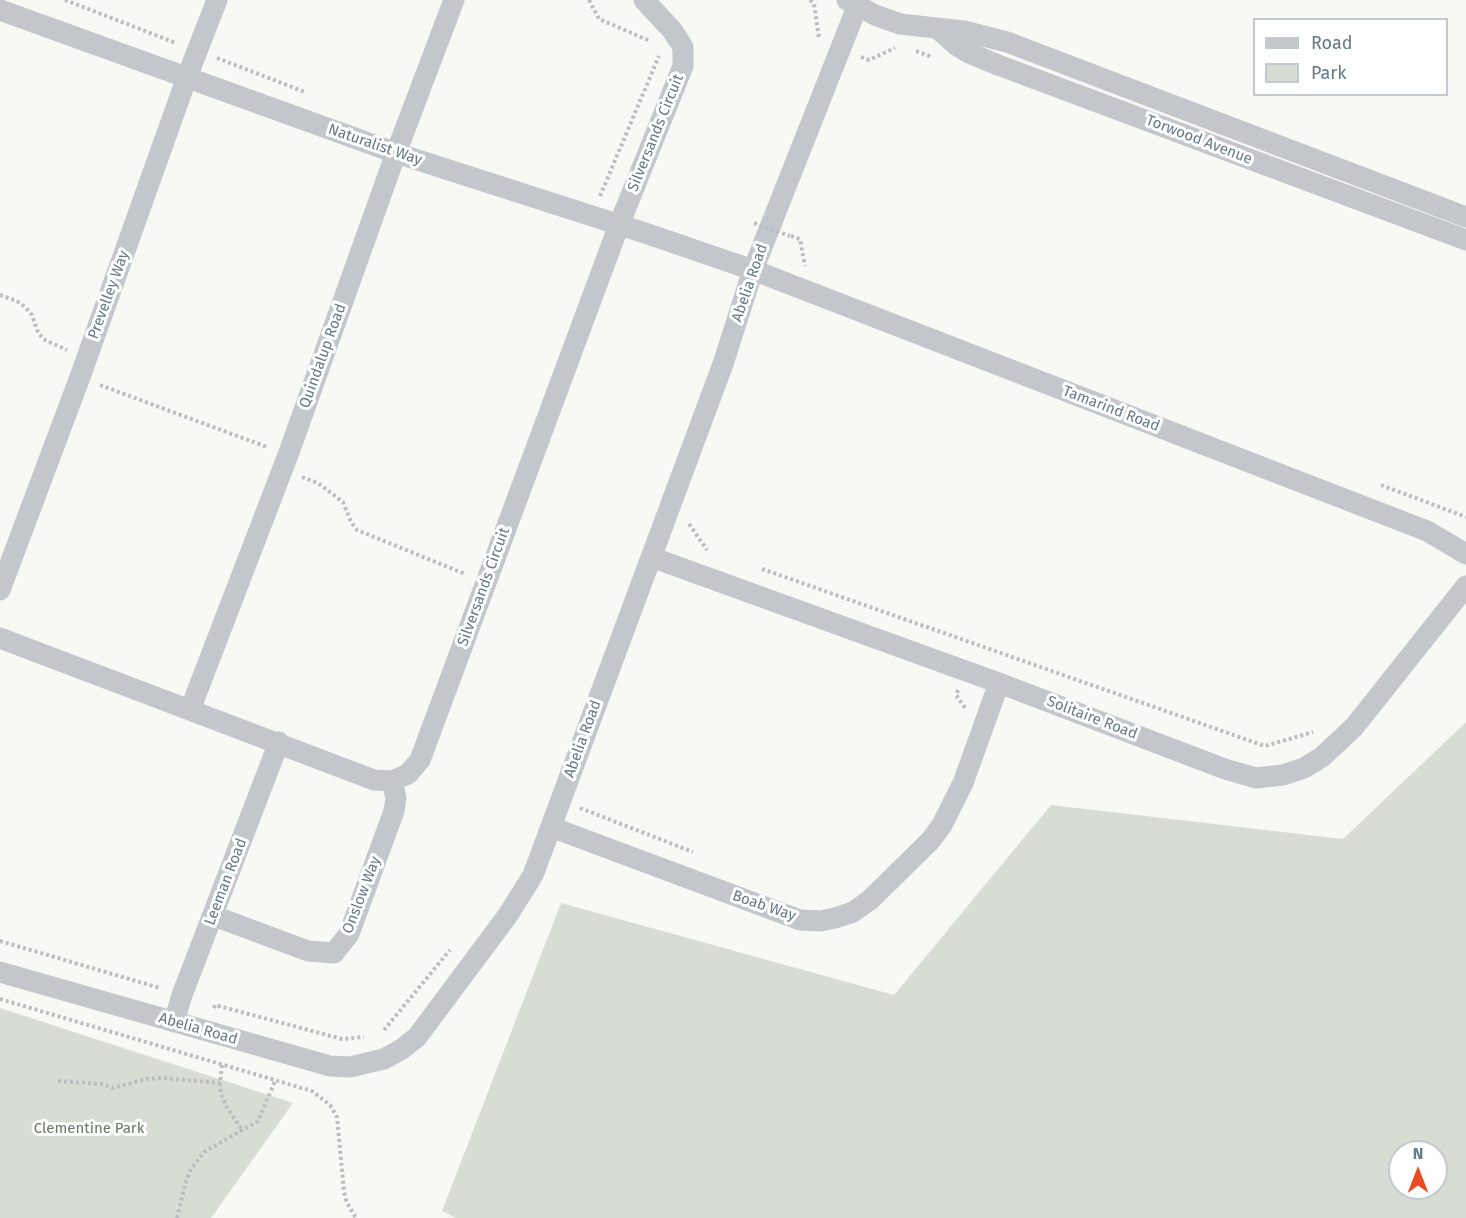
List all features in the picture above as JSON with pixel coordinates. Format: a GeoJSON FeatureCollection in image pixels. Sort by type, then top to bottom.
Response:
{"type":"FeatureCollection","features":[{"type":"Feature","properties":{"kind":"street","name":"Prevelley Way"},"geometry":{"type":"LineString","coordinates":[[0,590],[217,0]]}},
{"type":"Feature","properties":{"kind":"street","name":"Quindalup Road"},"geometry":{"type":"LineString","coordinates":[[190,710],[285,462],[396,153],[454,0]]}},
{"type":"Feature","properties":{"kind":"street","name":"Silversands Circuit"},"geometry":{"type":"LineString","coordinates":[[392,781],[408,774],[420,760],[618,225],[683,66],[683,48],[672,30],[644,0]]}},
{"type":"Feature","properties":{"kind":"street"},"geometry":{"type":"LineString","coordinates":[[891,0],[900,24]]}},
{"type":"Feature","properties":{"kind":"street","name":"Torwood Avenue"},"geometry":{"type":"LineString","coordinates":[[852,3],[900,24],[982,34],[1007,42],[1466,217]]}},
{"type":"Feature","properties":{"kind":"street","name":"Abelia Road"},"geometry":{"type":"LineString","coordinates":[[0,972],[330,1066],[350,1067],[384,1059],[402,1049],[417,1036],[523,894],[533,875],[723,364],[753,270],[852,3]]}},
{"type":"Feature","properties":{"kind":"street","name":"Naturalist Way"},"geometry":{"type":"LineString","coordinates":[[0,10],[396,153],[753,270]]}},
{"type":"Feature","properties":{"kind":"street","name":"Torwood Avenue"},"geometry":{"type":"LineString","coordinates":[[938,29],[969,53],[998,65],[1466,240]]}},
{"type":"Feature","properties":{"kind":"street","name":"Tamarind Road"},"geometry":{"type":"LineString","coordinates":[[753,270],[1427,531],[1466,554]]}},
{"type":"Feature","properties":{"kind":"street","name":"Solitaire Road"},"geometry":{"type":"LineString","coordinates":[[651,557],[999,683],[1225,769],[1256,778],[1282,775],[1304,768],[1322,757],[1354,727],[1466,586]]}},
{"type":"Feature","properties":{"kind":"street"},"geometry":{"type":"LineString","coordinates":[[0,638],[142,694],[279,742],[374,780],[392,781]]}},
{"type":"Feature","properties":{"kind":"street","name":"Boab Way"},"geometry":{"type":"LineString","coordinates":[[551,827],[800,920],[821,921],[836,918],[853,912],[870,900],[930,841],[942,825],[963,783],[999,683]]}},
{"type":"Feature","properties":{"kind":"street","name":"Leeman Road"},"geometry":{"type":"LineString","coordinates":[[174,1022],[182,995],[279,742]]}},
{"type":"Feature","properties":{"kind":"street","name":"Onslow Way"},"geometry":{"type":"LineString","coordinates":[[214,916],[308,951],[334,953],[349,934],[393,811],[396,798],[392,781]]}},
{"type":"Feature","properties":{"kind":"path"},"geometry":{"type":"LineString","coordinates":[[810,0],[814,4],[820,43]]}},
{"type":"Feature","properties":{"kind":"path"},"geometry":{"type":"LineString","coordinates":[[754,223],[790,236]]}},
{"type":"Feature","properties":{"kind":"path"},"geometry":{"type":"LineString","coordinates":[[0,295],[17,301],[25,307],[32,315],[43,339],[83,367],[285,462],[318,483],[343,502],[351,522],[365,535],[486,582]]}},
{"type":"Feature","properties":{"kind":"path"},"geometry":{"type":"LineString","coordinates":[[669,509],[684,516],[704,549],[716,553]]}},
{"type":"Feature","properties":{"kind":"path"},"geometry":{"type":"LineString","coordinates":[[760,569],[1265,746],[1320,730]]}},
{"type":"Feature","properties":{"kind":"path"},"geometry":{"type":"LineString","coordinates":[[962,720],[966,709],[956,695],[970,643]]}},
{"type":"Feature","properties":{"kind":"path"},"geometry":{"type":"LineString","coordinates":[[561,800],[702,856]]}},
{"type":"Feature","properties":{"kind":"path"},"geometry":{"type":"LineString","coordinates":[[0,941],[215,1005],[342,1039],[370,1037]]}},
{"type":"Feature","properties":{"kind":"path"},"geometry":{"type":"LineString","coordinates":[[379,1036],[455,943]]}},
{"type":"Feature","properties":{"kind":"path"},"geometry":{"type":"LineString","coordinates":[[0,999],[312,1091],[334,1111],[339,1128],[341,1177],[344,1192],[347,1203],[356,1218]]}},
{"type":"Feature","properties":{"kind":"path"},"geometry":{"type":"LineString","coordinates":[[200,1058],[215,1005]]}},
{"type":"Feature","properties":{"kind":"path"},"geometry":{"type":"LineString","coordinates":[[222,1065],[219,1083],[226,1106],[243,1131]]}},
{"type":"Feature","properties":{"kind":"path"},"geometry":{"type":"LineString","coordinates":[[58,1081],[102,1084],[113,1088],[147,1079],[162,1078],[219,1083]]}},
{"type":"Feature","properties":{"kind":"path"},"geometry":{"type":"LineString","coordinates":[[177,1218],[191,1169],[204,1152],[258,1121],[274,1080]]}},
{"type":"Feature","properties":{"kind":"green space"},"geometry":{"type":"Polygon","coordinates":[[[1466,722],[1466,1218],[456,1218],[442,1211],[561,903],[894,995],[1051,805],[1343,839],[1466,722]]]}},
{"type":"Feature","properties":{"kind":"green space","name":"Clementine Park"},"geometry":{"type":"Polygon","coordinates":[[[0,1008],[293,1103],[211,1218],[0,1218],[0,1008]]]}}]}
